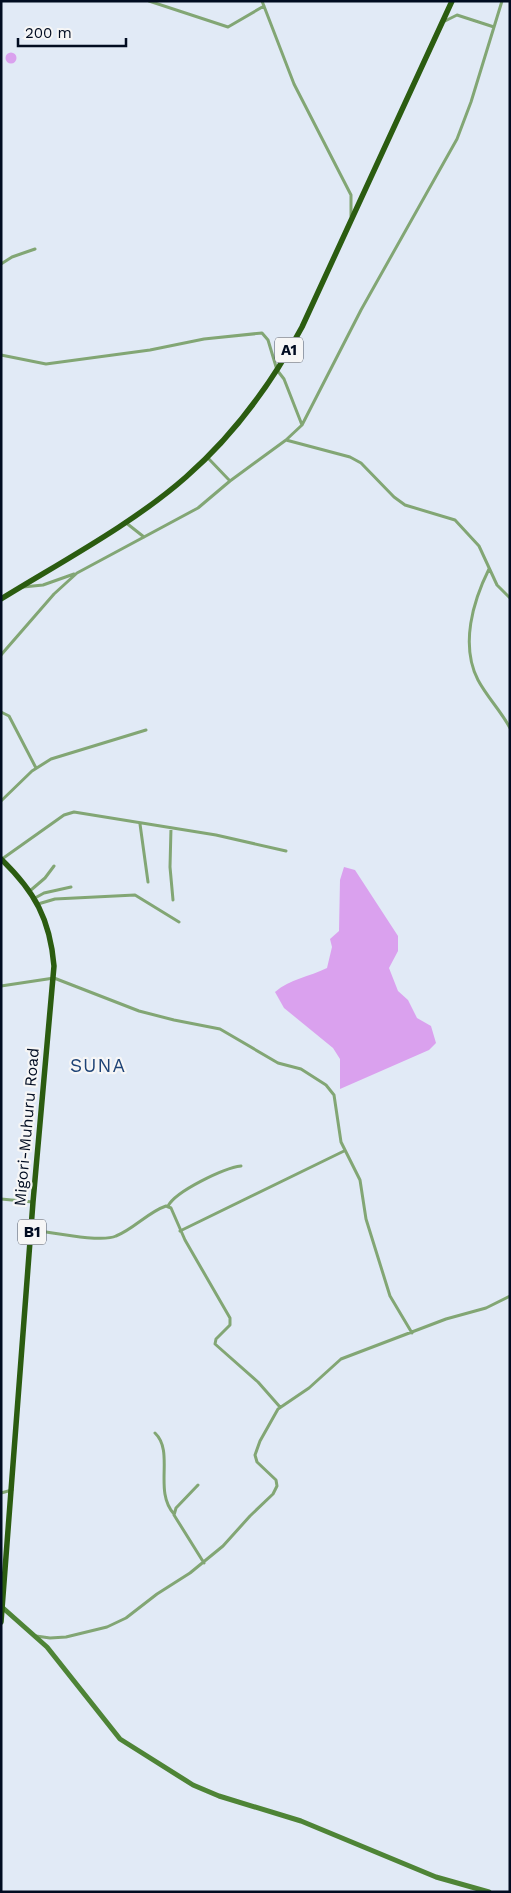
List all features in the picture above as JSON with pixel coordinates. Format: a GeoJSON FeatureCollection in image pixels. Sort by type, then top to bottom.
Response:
{"type":"FeatureCollection","features":[{"type":"Feature","properties":{"kind":"highway","name":"A1"},"geometry":{"type":"LineString","coordinates":[[1,599],[125,522],[166,493],[207,457],[239,422],[277,370],[302,327],[452,1]]}},
{"type":"Feature","properties":{"kind":"highway","name":"Migori-Muhuru Road"},"geometry":{"type":"LineString","coordinates":[[1,859],[30,890],[38,904],[50,935],[54,978],[33,1202],[1,1622]]}},
{"type":"Feature","properties":{"kind":"main road"},"geometry":{"type":"LineString","coordinates":[[3,1608],[35,1635],[64,1667],[120,1739],[193,1785],[219,1796],[301,1821],[436,1877],[489,1892]]}},
{"type":"Feature","properties":{"kind":"street"},"geometry":{"type":"LineString","coordinates":[[149,1],[228,27],[264,6]]}},
{"type":"Feature","properties":{"kind":"street"},"geometry":{"type":"LineString","coordinates":[[262,1],[294,84],[351,195],[351,220]]}},
{"type":"Feature","properties":{"kind":"street"},"geometry":{"type":"LineString","coordinates":[[20,587],[43,585],[77,573],[198,508],[230,481],[286,440],[302,425],[361,310],[457,139],[471,102],[502,1]]}},
{"type":"Feature","properties":{"kind":"street"},"geometry":{"type":"LineString","coordinates":[[442,22],[457,15],[494,27]]}},
{"type":"Feature","properties":{"kind":"street"},"geometry":{"type":"LineString","coordinates":[[1,264],[10,258],[35,249]]}},
{"type":"Feature","properties":{"kind":"street"},"geometry":{"type":"LineString","coordinates":[[1,355],[46,364],[262,333],[268,340],[277,370],[284,379],[302,425]]}},
{"type":"Feature","properties":{"kind":"street"},"geometry":{"type":"LineString","coordinates":[[286,440],[350,457],[361,463],[394,497],[405,504],[455,520],[479,546],[497,586],[510,598]]}},
{"type":"Feature","properties":{"kind":"street"},"geometry":{"type":"LineString","coordinates":[[207,457],[230,481]]}},
{"type":"Feature","properties":{"kind":"street"},"geometry":{"type":"LineString","coordinates":[[125,522],[144,537]]}},
{"type":"Feature","properties":{"kind":"street"},"geometry":{"type":"LineString","coordinates":[[489,568],[475,600],[470,652],[479,681],[510,728]]}},
{"type":"Feature","properties":{"kind":"street"},"geometry":{"type":"LineString","coordinates":[[1,655],[54,594],[77,573]]}},
{"type":"Feature","properties":{"kind":"street"},"geometry":{"type":"LineString","coordinates":[[1,712],[8,716],[36,768]]}},
{"type":"Feature","properties":{"kind":"street"},"geometry":{"type":"LineString","coordinates":[[1,800],[36,768],[60,755],[146,730]]}},
{"type":"Feature","properties":{"kind":"street"},"geometry":{"type":"LineString","coordinates":[[1,859],[64,815],[74,812],[216,835],[286,852]]}},
{"type":"Feature","properties":{"kind":"street"},"geometry":{"type":"LineString","coordinates":[[140,824],[148,882]]}},
{"type":"Feature","properties":{"kind":"street"},"geometry":{"type":"LineString","coordinates":[[171,828],[170,867],[172,900]]}},
{"type":"Feature","properties":{"kind":"street"},"geometry":{"type":"LineString","coordinates":[[30,890],[45,878],[54,866]]}},
{"type":"Feature","properties":{"kind":"street"},"geometry":{"type":"LineString","coordinates":[[35,898],[44,893],[71,887]]}},
{"type":"Feature","properties":{"kind":"street"},"geometry":{"type":"LineString","coordinates":[[38,904],[54,899],[135,896],[179,922]]}},
{"type":"Feature","properties":{"kind":"street"},"geometry":{"type":"LineString","coordinates":[[1,986],[54,978],[139,1011],[220,1029],[280,1064],[301,1069],[326,1085],[334,1095],[338,1133],[344,1151],[360,1180],[366,1220],[390,1296],[412,1333]]}},
{"type":"Feature","properties":{"kind":"street"},"geometry":{"type":"LineString","coordinates":[[180,1231],[344,1151]]}},
{"type":"Feature","properties":{"kind":"street"},"geometry":{"type":"LineString","coordinates":[[32,1230],[92,1238],[111,1238],[168,1206],[175,1197],[193,1186],[229,1168],[241,1166]]}},
{"type":"Feature","properties":{"kind":"street"},"geometry":{"type":"LineString","coordinates":[[1,1200],[33,1202]]}},
{"type":"Feature","properties":{"kind":"street"},"geometry":{"type":"LineString","coordinates":[[168,1206],[180,1231],[230,1318],[230,1325],[216,1339],[214,1344],[258,1382],[280,1406]]}},
{"type":"Feature","properties":{"kind":"street"},"geometry":{"type":"LineString","coordinates":[[35,1635],[61,1638],[114,1625],[204,1562],[230,1540],[276,1490],[276,1480],[257,1462],[255,1455],[266,1428],[280,1406],[309,1388],[341,1358],[446,1319],[486,1308],[510,1296]]}},
{"type":"Feature","properties":{"kind":"street"},"geometry":{"type":"LineString","coordinates":[[155,1433],[162,1443],[166,1501],[204,1562]]}},
{"type":"Feature","properties":{"kind":"street"},"geometry":{"type":"LineString","coordinates":[[174,1514],[176,1508],[198,1485]]}},
{"type":"Feature","properties":{"kind":"street"},"geometry":{"type":"LineString","coordinates":[[1,1493],[12,1490]]}},
{"type":"Feature","properties":{"kind":"shaded area"},"geometry":{"type":"Polygon","coordinates":[[[11,52],[17,58],[11,64],[5,58],[11,52]]]}},
{"type":"Feature","properties":{"kind":"shaded area"},"geometry":{"type":"Polygon","coordinates":[[[344,867],[355,870],[398,936],[398,951],[389,968],[398,991],[408,1000],[417,1018],[431,1026],[436,1043],[429,1050],[340,1089],[340,1059],[333,1048],[284,1008],[275,992],[293,981],[327,968],[332,947],[330,939],[339,931],[340,880],[344,867]]]}},
{"type":"Feature","properties":{"kind":"district","name":"SUNA"},"geometry":{"type":"Point","coordinates":[98,1065]}}]}
